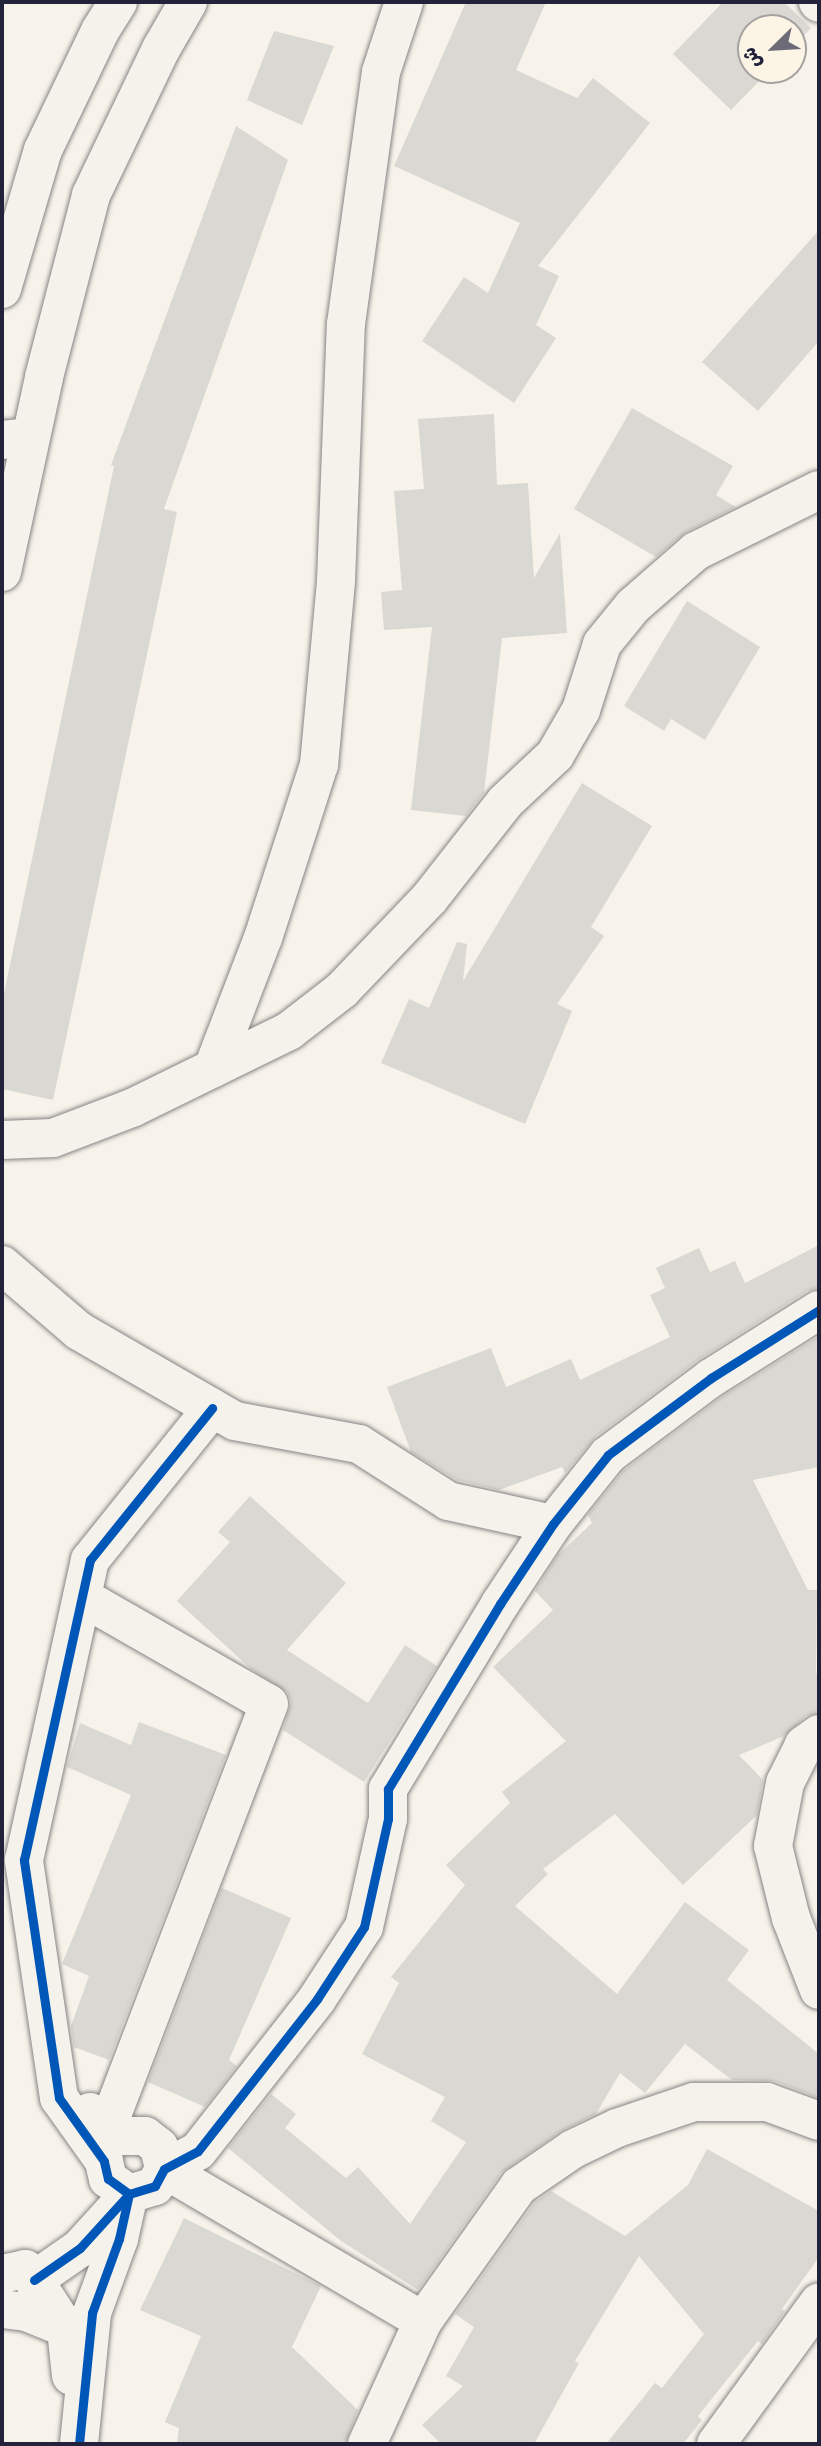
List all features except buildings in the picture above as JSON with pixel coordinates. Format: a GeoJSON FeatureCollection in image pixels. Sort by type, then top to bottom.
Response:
{"type":"FeatureCollection","features":[{"type":"Feature","properties":{"kind":"street"},"geometry":{"type":"LineString","coordinates":[[2,289],[43,150],[100,31],[118,2]]}},
{"type":"Feature","properties":{"kind":"street"},"geometry":{"type":"LineString","coordinates":[[4,551],[16,439],[91,195],[161,49],[188,2]]}},
{"type":"Feature","properties":{"kind":"street"},"geometry":{"type":"LineString","coordinates":[[213,1068],[263,938],[319,765],[336,581],[346,324],[381,72],[404,2]]}},
{"type":"Feature","properties":{"kind":"street"},"geometry":{"type":"LineString","coordinates":[[2,1140],[53,1138],[132,1108],[289,1031],[342,990],[429,899],[505,803],[555,755],[581,710],[603,644],[633,606],[696,551],[819,490]]}},
{"type":"Feature","properties":{"kind":"street"},"geometry":{"type":"LineString","coordinates":[[2,1265],[79,1331],[235,1421],[359,1444],[448,1501],[553,1524]]}},
{"type":"Feature","properties":{"kind":"street"},"geometry":{"type":"LineString","coordinates":[[78,2444],[66,2329],[15,2286],[80,2248],[130,2194],[155,2186],[164,2169],[198,2151],[317,1999],[364,1927],[387,1819],[388,1789],[500,1604],[553,1524],[608,1455],[711,1378],[819,1310]]}},
{"type":"Feature","properties":{"kind":"street"},"geometry":{"type":"LineString","coordinates":[[212,1408],[90,1560],[24,1860],[59,2098],[112,2139],[145,2136],[159,2147],[164,2169],[423,2321]]}},
{"type":"Feature","properties":{"kind":"street"},"geometry":{"type":"LineString","coordinates":[[82,1597],[269,1704],[112,2139],[108,2179],[130,2194]]}},
{"type":"Feature","properties":{"kind":"street"},"geometry":{"type":"LineString","coordinates":[[819,1734],[804,1745],[786,1783],[773,1846],[791,1918],[819,1990]]}},
{"type":"Feature","properties":{"kind":"street"},"geometry":{"type":"LineString","coordinates":[[367,2444],[423,2321],[519,2186],[573,2149],[617,2129],[694,2102],[767,2102],[819,2121]]}},
{"type":"Feature","properties":{"kind":"street"},"geometry":{"type":"LineString","coordinates":[[78,2444],[92,2313],[119,2239],[130,2194]]}},
{"type":"Feature","properties":{"kind":"street"},"geometry":{"type":"LineString","coordinates":[[716,2444],[819,2302]]}},
{"type":"Feature","properties":{"kind":"cycle path"},"geometry":{"type":"LineString","coordinates":[[34,2280],[80,2248],[129,2194],[155,2186],[164,2169],[198,2151],[317,1999],[364,1927],[388,1819],[388,1789],[500,1604],[553,1524],[608,1455],[711,1378],[819,1310]]}},
{"type":"Feature","properties":{"kind":"cycle path"},"geometry":{"type":"LineString","coordinates":[[79,2444],[92,2313],[119,2239],[129,2194],[108,2179],[104,2161],[59,2098],[24,1860],[90,1560],[212,1408]]}}]}
